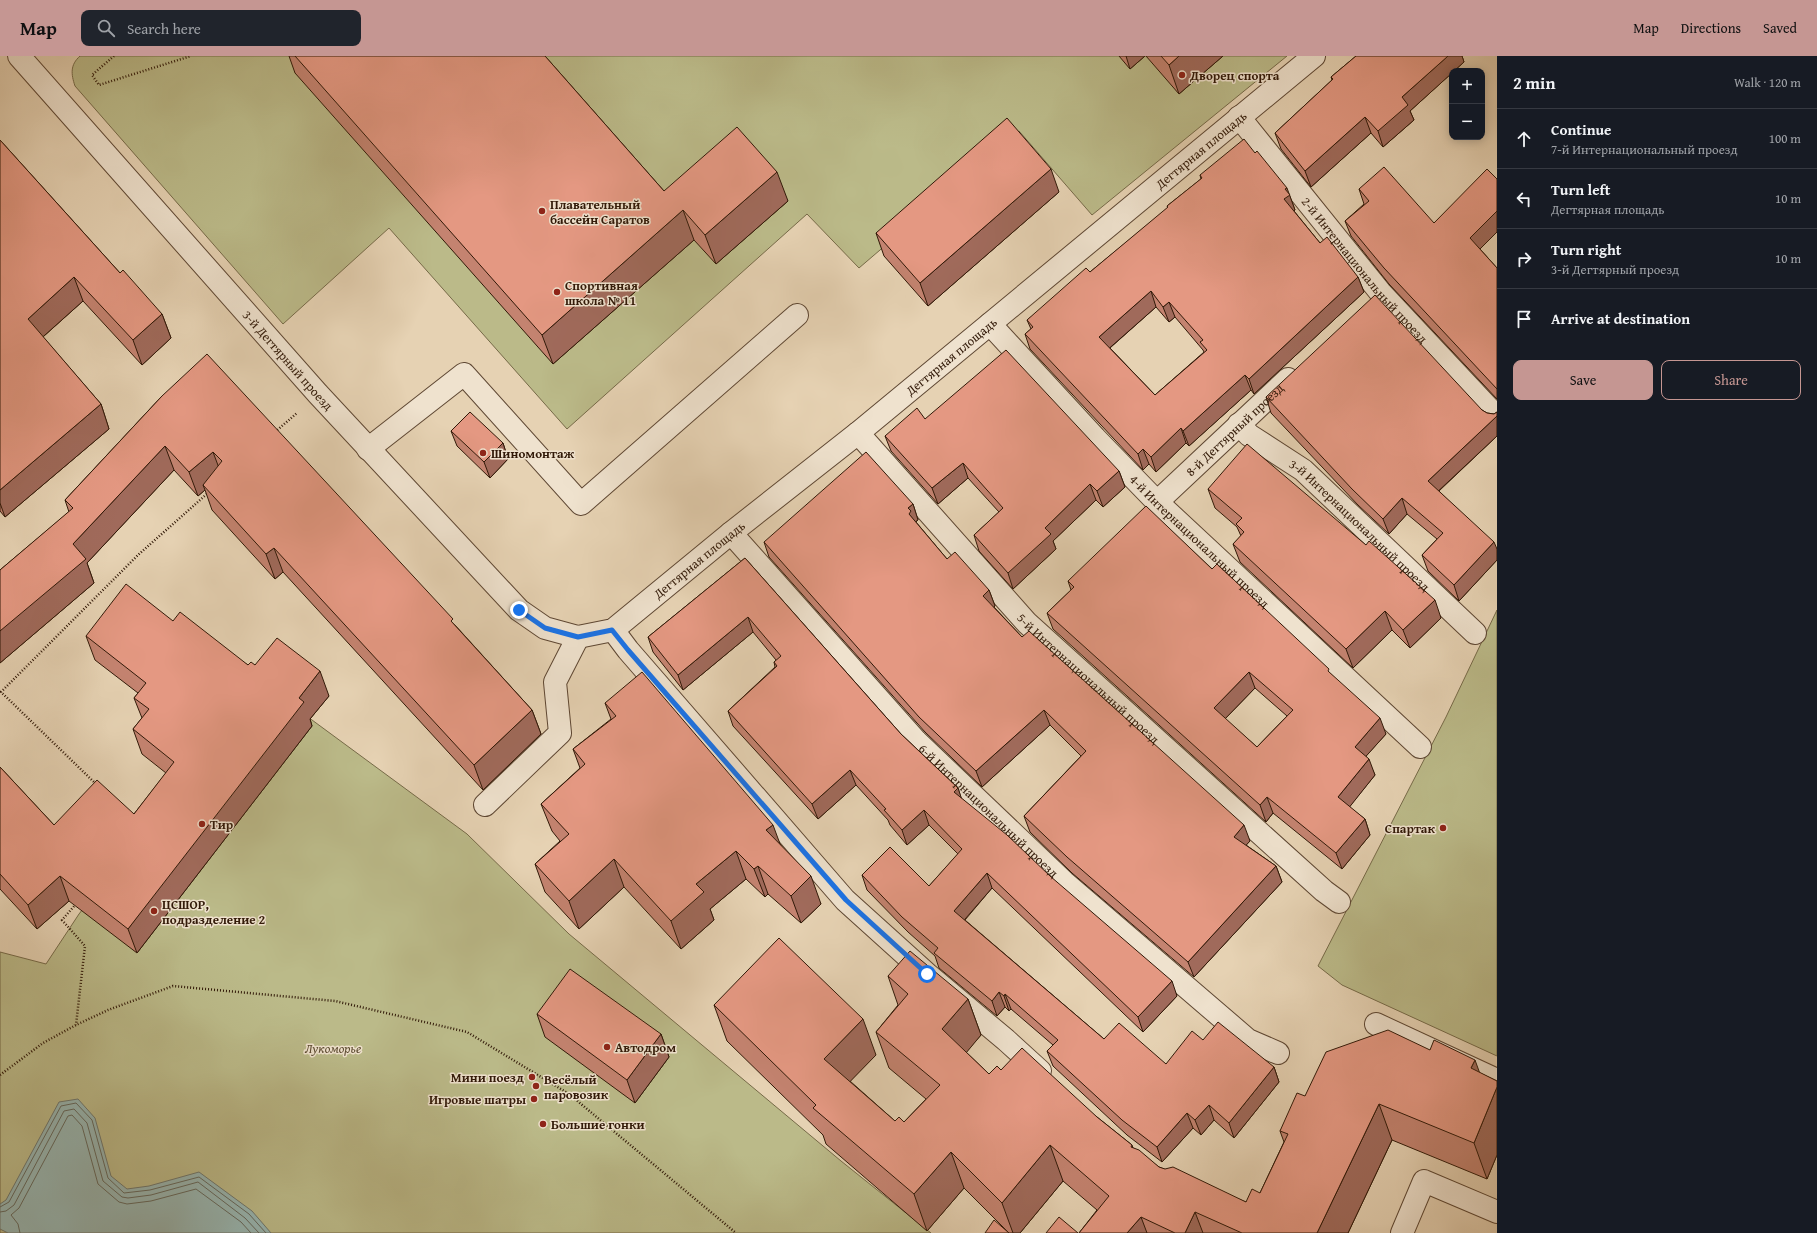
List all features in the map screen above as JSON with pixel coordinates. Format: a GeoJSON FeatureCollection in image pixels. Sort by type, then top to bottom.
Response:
{"type":"FeatureCollection","features":[{"type":"Feature","properties":{"kind":"street","name":"3-й Дегтярный проезд"},"geometry":{"type":"LineString","coordinates":[[19,56],[318,394],[519,610],[545,628],[578,637]]}},
{"type":"Feature","properties":{"kind":"street","name":"Дегтярная площадь"},"geometry":{"type":"LineString","coordinates":[[578,637],[612,630],[731,533],[858,433],[1314,56]]}},
{"type":"Feature","properties":{"kind":"street","name":"2-й Интернациональный проезд"},"geometry":{"type":"LineString","coordinates":[[1239,117],[1380,292],[1497,418]]}},
{"type":"Feature","properties":{"kind":"street"},"geometry":{"type":"LineString","coordinates":[[1364,309],[1380,292]]}},
{"type":"Feature","properties":{"kind":"street"},"geometry":{"type":"LineString","coordinates":[[368,449],[464,374],[581,504],[796,315]]}},
{"type":"Feature","properties":{"kind":"street","name":"4-й Интернациональный проезд"},"geometry":{"type":"LineString","coordinates":[[990,324],[1095,438],[1157,502],[1420,747]]}},
{"type":"Feature","properties":{"kind":"street","name":"8-й Дегтярный проезд"},"geometry":{"type":"LineString","coordinates":[[1157,502],[1301,366]]}},
{"type":"Feature","properties":{"kind":"street","name":"3-й Интернациональный проезд"},"geometry":{"type":"LineString","coordinates":[[1239,424],[1249,435],[1304,470],[1475,633]]}},
{"type":"Feature","properties":{"kind":"street","name":"5-й Интернациональный проезд"},"geometry":{"type":"LineString","coordinates":[[858,433],[1027,623],[1324,891],[1339,902]]}},
{"type":"Feature","properties":{"kind":"street","name":"6-й Интернациональный проезд"},"geometry":{"type":"LineString","coordinates":[[731,533],[916,741],[1058,876],[1248,1040],[1278,1053]]}},
{"type":"Feature","properties":{"kind":"street"},"geometry":{"type":"LineString","coordinates":[[612,630],[846,900],[927,974],[1006,1040],[1057,1087]]}},
{"type":"Feature","properties":{"kind":"street"},"geometry":{"type":"LineString","coordinates":[[485,805],[560,733],[555,682],[578,637]]}},
{"type":"Feature","properties":{"kind":"street"},"geometry":{"type":"LineString","coordinates":[[1376,1024],[1497,1080]]}},
{"type":"Feature","properties":{"kind":"street"},"geometry":{"type":"LineString","coordinates":[[1402,1233],[1424,1182],[1497,1212]]}},
{"type":"Feature","properties":{"kind":"path"},"geometry":{"type":"LineString","coordinates":[[114,56],[92,75],[99,85],[192,56]]}},
{"type":"Feature","properties":{"kind":"path"},"geometry":{"type":"LineString","coordinates":[[272,436],[318,394]]}},
{"type":"Feature","properties":{"kind":"path"},"geometry":{"type":"LineString","coordinates":[[98,786],[2,692],[138,555],[213,488]]}},
{"type":"Feature","properties":{"kind":"path"},"geometry":{"type":"LineString","coordinates":[[76,1025],[85,946],[62,920],[77,903]]}},
{"type":"Feature","properties":{"kind":"path"},"geometry":{"type":"LineString","coordinates":[[0,1075],[43,1043],[76,1025],[108,1010],[173,986],[335,1001],[467,1032],[569,1094],[736,1233]]}},
{"type":"Feature","properties":{"kind":"green space"},"geometry":{"type":"Polygon","coordinates":[[[80,56],[1287,56],[1092,215],[1019,131],[859,268],[807,214],[567,429],[389,228],[283,324],[75,86],[72,70],[74,63],[80,56]]]}},
{"type":"Feature","properties":{"kind":"green space","name":"Спартак"},"geometry":{"type":"Polygon","coordinates":[[[1497,610],[1497,1056],[1342,985],[1318,966],[1446,717],[1497,610]]]}},
{"type":"Feature","properties":{"kind":"green space","name":"Лукоморье"},"geometry":{"type":"Polygon","coordinates":[[[259,681],[467,834],[569,934],[841,1161],[931,1233],[0,1233],[0,952],[46,964],[79,914],[259,681]]]}},
{"type":"Feature","properties":{"kind":"water"},"geometry":{"type":"Polygon","coordinates":[[[78,1099],[95,1118],[111,1176],[127,1189],[149,1186],[199,1172],[252,1211],[271,1233],[8,1233],[0,1229],[0,1204],[6,1200],[59,1102],[78,1099]]]}},
{"type":"Feature","properties":{"kind":"building","name":"Плавательный бассейн Саратов"},"geometry":{"type":"Polygon","coordinates":[[[295,56],[545,56],[664,191],[737,127],[777,172],[705,235],[683,210],[542,335],[295,56]]]}},
{"type":"Feature","properties":{"kind":"building"},"geometry":{"type":"Polygon","coordinates":[[[1161,56],[1179,56],[1169,65],[1161,56]]]}},
{"type":"Feature","properties":{"kind":"building"},"geometry":{"type":"Polygon","coordinates":[[[1356,56],[1448,56],[1402,97],[1408,105],[1378,131],[1365,117],[1305,171],[1275,133],[1333,79],[1331,77],[1356,56]]]}},
{"type":"Feature","properties":{"kind":"building"},"geometry":{"type":"Polygon","coordinates":[[[1007,118],[1051,169],[920,283],[876,233],[1007,118]]]}},
{"type":"Feature","properties":{"kind":"building"},"geometry":{"type":"Polygon","coordinates":[[[1244,139],[1255,153],[1257,151],[1287,188],[1285,189],[1290,195],[1284,199],[1320,243],[1327,237],[1358,277],[1249,379],[1245,375],[1183,431],[1181,428],[1151,457],[1143,449],[1138,454],[1025,334],[1033,327],[1027,320],[1086,268],[1090,272],[1168,207],[1167,206],[1202,178],[1200,175],[1244,139]],[[1151,291],[1099,337],[1155,395],[1207,350],[1200,342],[1203,340],[1169,302],[1163,307],[1151,291]]]}},
{"type":"Feature","properties":{"kind":"building"},"geometry":{"type":"Polygon","coordinates":[[[0,140],[120,273],[123,270],[162,314],[133,340],[74,277],[28,319],[101,404],[0,490],[0,140]]]}},
{"type":"Feature","properties":{"kind":"building"},"geometry":{"type":"Polygon","coordinates":[[[1384,167],[1434,223],[1487,169],[1497,179],[1497,211],[1470,238],[1497,268],[1497,389],[1384,268],[1345,221],[1369,201],[1359,189],[1384,167]]]}},
{"type":"Feature","properties":{"kind":"building"},"geometry":{"type":"Polygon","coordinates":[[[1375,295],[1482,410],[1487,413],[1494,414],[1497,412],[1497,416],[1428,481],[1494,542],[1454,585],[1422,555],[1443,533],[1402,498],[1383,519],[1352,489],[1266,397],[1375,295]]]}},
{"type":"Feature","properties":{"kind":"building"},"geometry":{"type":"Polygon","coordinates":[[[1006,350],[1119,471],[1097,491],[1090,484],[1045,528],[1051,534],[1008,573],[974,535],[1003,508],[963,463],[932,488],[885,436],[917,408],[925,419],[1006,350]]]}},
{"type":"Feature","properties":{"kind":"building"},"geometry":{"type":"Polygon","coordinates":[[[207,354],[453,619],[451,621],[532,710],[474,765],[274,548],[266,554],[203,485],[222,461],[213,452],[189,472],[165,446],[73,544],[86,559],[0,631],[0,570],[73,508],[65,500],[162,396],[207,354]]]}},
{"type":"Feature","properties":{"kind":"building"},"geometry":{"type":"Polygon","coordinates":[[[470,412],[503,443],[484,462],[451,431],[470,412]]]}},
{"type":"Feature","properties":{"kind":"building"},"geometry":{"type":"Polygon","coordinates":[[[1247,444],[1366,545],[1369,541],[1435,600],[1403,630],[1385,611],[1346,649],[1233,544],[1244,532],[1236,524],[1242,518],[1208,489],[1247,444]]]}},
{"type":"Feature","properties":{"kind":"building"},"geometry":{"type":"Polygon","coordinates":[[[866,452],[913,504],[908,508],[911,511],[909,514],[947,559],[955,552],[989,590],[983,596],[1022,637],[1029,631],[1244,825],[1234,837],[1276,866],[1188,962],[1067,857],[1024,816],[1086,751],[1044,710],[976,771],[919,717],[764,542],[866,452]]]}},
{"type":"Feature","properties":{"kind":"building"},"geometry":{"type":"Polygon","coordinates":[[[1146,506],[1212,569],[1217,564],[1329,669],[1328,671],[1380,718],[1355,747],[1369,759],[1338,797],[1365,819],[1336,853],[1267,797],[1260,805],[1047,613],[1074,587],[1068,581],[1146,506]],[[1249,672],[1214,708],[1257,747],[1293,710],[1249,672]]]}},
{"type":"Feature","properties":{"kind":"building"},"geometry":{"type":"Polygon","coordinates":[[[745,558],[901,734],[958,788],[954,792],[1007,835],[1050,876],[1172,981],[1138,1017],[987,873],[954,911],[1104,1039],[1119,1023],[1166,1064],[1192,1031],[1203,1040],[1218,1022],[1274,1067],[1229,1123],[1209,1105],[1195,1120],[1187,1113],[1157,1147],[1122,1120],[1047,1051],[1058,1040],[1005,994],[1004,996],[999,992],[992,1001],[934,953],[938,948],[902,917],[862,875],[890,847],[929,886],[962,849],[924,810],[902,830],[884,810],[886,809],[850,770],[812,804],[728,711],[777,666],[774,662],[781,656],[748,617],[678,675],[648,637],[745,558]]]}},
{"type":"Feature","properties":{"kind":"building"},"geometry":{"type":"Polygon","coordinates":[[[126,584],[173,621],[180,612],[248,665],[251,662],[255,665],[277,638],[320,671],[299,698],[304,702],[128,929],[60,876],[28,905],[0,874],[0,767],[54,825],[97,780],[134,814],[174,762],[133,729],[149,709],[134,698],[146,683],[86,636],[126,584]]]}},
{"type":"Feature","properties":{"kind":"building"},"geometry":{"type":"Polygon","coordinates":[[[642,672],[773,825],[766,830],[811,876],[791,896],[758,866],[754,869],[736,851],[696,884],[704,892],[671,921],[614,859],[569,901],[535,864],[569,834],[541,804],[585,764],[573,749],[616,716],[605,703],[642,672]]]}},
{"type":"Feature","properties":{"kind":"building"},"geometry":{"type":"Polygon","coordinates":[[[779,938],[863,1019],[824,1059],[895,1121],[899,1117],[904,1122],[940,1085],[876,1032],[908,994],[888,976],[910,951],[968,999],[942,1029],[989,1074],[997,1066],[1001,1070],[1022,1048],[1097,1117],[1132,1145],[1131,1147],[1139,1150],[1159,1167],[1165,1169],[1173,1167],[1246,1202],[1252,1189],[1260,1193],[1288,1134],[1280,1131],[1297,1093],[1305,1096],[1326,1052],[1388,1030],[1430,1050],[1434,1040],[1475,1060],[1471,1068],[1497,1081],[1497,1087],[1474,1143],[1379,1104],[1317,1233],[1242,1233],[1195,1212],[1185,1233],[1175,1233],[1141,1217],[1127,1233],[1079,1233],[1109,1196],[1050,1145],[1002,1203],[951,1152],[914,1194],[813,1108],[816,1105],[714,1005],[779,938]]]}},
{"type":"Feature","properties":{"kind":"building","name":"Автодром"},"geometry":{"type":"Polygon","coordinates":[[[570,969],[661,1034],[627,1080],[537,1014],[570,969]]]}},
{"type":"Feature","properties":{"kind":"building"},"geometry":{"type":"Polygon","coordinates":[[[1059,1217],[1078,1233],[1046,1233],[1059,1217]]]}},
{"type":"Feature","properties":{"kind":"building"},"geometry":{"type":"Polygon","coordinates":[[[994,1220],[1009,1233],[985,1233],[994,1220]]]}},
{"type":"Feature","properties":{"kind":"place","name":"Дворец спорта"},"geometry":{"type":"Point","coordinates":[1182,75]}},
{"type":"Feature","properties":{"kind":"place","name":"Плавательный бассейн Саратов"},"geometry":{"type":"Point","coordinates":[542,211]}},
{"type":"Feature","properties":{"kind":"place","name":"Спортивная школа № 11"},"geometry":{"type":"Point","coordinates":[557,292]}},
{"type":"Feature","properties":{"kind":"place","name":"Шиномонтаж"},"geometry":{"type":"Point","coordinates":[483,453]}},
{"type":"Feature","properties":{"kind":"place","name":"Тир"},"geometry":{"type":"Point","coordinates":[202,824]}},
{"type":"Feature","properties":{"kind":"place","name":"Спартак"},"geometry":{"type":"Point","coordinates":[1443,828]}},
{"type":"Feature","properties":{"kind":"place","name":"ЦСШОР, подразделение 2"},"geometry":{"type":"Point","coordinates":[154,911]}},
{"type":"Feature","properties":{"kind":"place","name":"Автодром"},"geometry":{"type":"Point","coordinates":[607,1047]}},
{"type":"Feature","properties":{"kind":"place","name":"Мини поезд"},"geometry":{"type":"Point","coordinates":[532,1077]}},
{"type":"Feature","properties":{"kind":"place","name":"Весёлый паровозик"},"geometry":{"type":"Point","coordinates":[536,1086]}},
{"type":"Feature","properties":{"kind":"place","name":"Игровые шатры"},"geometry":{"type":"Point","coordinates":[534,1099]}},
{"type":"Feature","properties":{"kind":"place","name":"Большие гонки"},"geometry":{"type":"Point","coordinates":[543,1124]}},
{"type":"Feature","properties":{"kind":"route"},"geometry":{"type":"LineString","coordinates":[[519,610],[545,628],[578,637],[612,630],[846,900],[927,974]]}}]}
